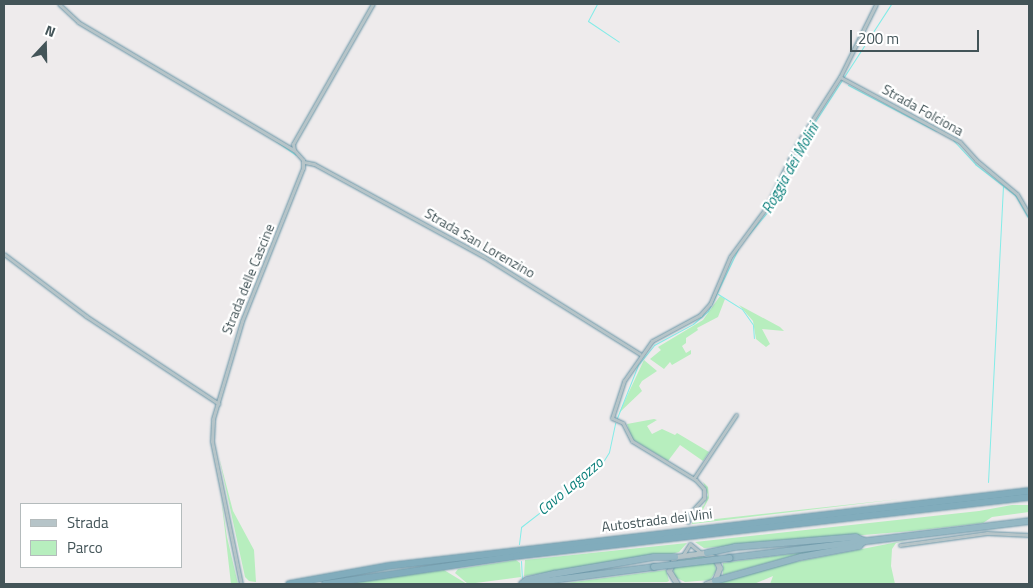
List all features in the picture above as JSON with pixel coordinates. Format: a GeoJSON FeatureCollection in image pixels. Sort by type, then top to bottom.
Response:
{"type":"FeatureCollection","features":[{"type":"Feature","properties":{"kind":"highway","name":"Autostrada dei Vini"},"geometry":{"type":"LineString","coordinates":[[288,584],[437,560],[1029,491]]}},
{"type":"Feature","properties":{"kind":"highway","name":"Autostrada dei Vini"},"geometry":{"type":"LineString","coordinates":[[325,584],[516,556],[1029,497]]}},
{"type":"Feature","properties":{"kind":"highway"},"geometry":{"type":"LineString","coordinates":[[522,584],[1029,521]]}},
{"type":"Feature","properties":{"kind":"highway"},"geometry":{"type":"LineString","coordinates":[[704,553],[735,547],[856,537],[864,541]]}},
{"type":"Feature","properties":{"kind":"highway"},"geometry":{"type":"LineString","coordinates":[[716,581],[801,557],[859,546],[864,541]]}},
{"type":"Feature","properties":{"kind":"highway"},"geometry":{"type":"LineString","coordinates":[[522,584],[527,580],[554,574],[654,557],[675,557]]}},
{"type":"Feature","properties":{"kind":"street"},"geometry":{"type":"LineString","coordinates":[[59,4],[78,22],[294,150],[304,162]]}},
{"type":"Feature","properties":{"kind":"street"},"geometry":{"type":"LineString","coordinates":[[294,150],[296,136],[373,4]]}},
{"type":"Feature","properties":{"kind":"street"},"geometry":{"type":"LineString","coordinates":[[688,522],[690,513],[702,502],[704,494],[702,485],[694,478],[632,441],[623,423],[612,418],[627,373],[640,354],[663,332],[707,309],[730,257],[761,215],[804,131],[840,77],[876,4]]}},
{"type":"Feature","properties":{"kind":"street","name":"Strada Folciona"},"geometry":{"type":"LineString","coordinates":[[840,77],[960,142],[976,160],[1017,194],[1029,215]]}},
{"type":"Feature","properties":{"kind":"street","name":"Strada San Lorenzino"},"geometry":{"type":"LineString","coordinates":[[304,162],[314,164],[483,256],[640,354]]}},
{"type":"Feature","properties":{"kind":"street","name":"Strada delle Cascine"},"geometry":{"type":"LineString","coordinates":[[241,584],[212,441],[212,428],[242,321],[287,212],[304,162]]}},
{"type":"Feature","properties":{"kind":"street"},"geometry":{"type":"LineString","coordinates":[[4,254],[86,316],[219,404]]}},
{"type":"Feature","properties":{"kind":"street"},"geometry":{"type":"LineString","coordinates":[[694,478],[736,415]]}},
{"type":"Feature","properties":{"kind":"street"},"geometry":{"type":"LineString","coordinates":[[900,545],[987,533],[1029,535]]}},
{"type":"Feature","properties":{"kind":"street"},"geometry":{"type":"LineString","coordinates":[[683,555],[690,544],[719,562],[720,572],[716,581],[707,584]]}},
{"type":"Feature","properties":{"kind":"street"},"geometry":{"type":"LineString","coordinates":[[676,584],[669,572],[675,557],[704,553]]}},
{"type":"Feature","properties":{"kind":"green space"},"geometry":{"type":"Polygon","coordinates":[[[720,296],[725,299],[718,317],[697,328],[698,330],[686,338],[686,343],[682,346],[686,353],[691,350],[691,354],[672,365],[670,362],[664,369],[650,359],[661,350],[658,347],[703,320],[720,296]]]}},
{"type":"Feature","properties":{"kind":"green space"},"geometry":{"type":"Polygon","coordinates":[[[739,305],[784,331],[762,329],[770,344],[766,347],[756,339],[753,321],[739,305]]]}},
{"type":"Feature","properties":{"kind":"green space"},"geometry":{"type":"Polygon","coordinates":[[[644,360],[657,371],[642,381],[639,386],[642,391],[619,413],[644,360]]]}},
{"type":"Feature","properties":{"kind":"green space"},"geometry":{"type":"Polygon","coordinates":[[[657,420],[647,426],[652,434],[662,429],[675,435],[677,433],[709,452],[703,461],[680,445],[668,461],[632,439],[627,424],[657,420]]]}},
{"type":"Feature","properties":{"kind":"green space"},"geometry":{"type":"Polygon","coordinates":[[[219,457],[233,511],[254,550],[256,582],[249,581],[245,577],[219,457]]]}},
{"type":"Feature","properties":{"kind":"green space"},"geometry":{"type":"Polygon","coordinates":[[[703,482],[708,487],[709,498],[697,521],[900,499],[692,524],[692,517],[704,505],[708,495],[703,482]]]}},
{"type":"Feature","properties":{"kind":"green space"},"geometry":{"type":"Polygon","coordinates":[[[221,496],[227,537],[238,584],[231,584],[221,496]]]}},
{"type":"Feature","properties":{"kind":"green space"},"geometry":{"type":"Polygon","coordinates":[[[1012,505],[1029,505],[1029,512],[992,517],[983,523],[912,531],[704,548],[695,542],[979,511],[1012,505]]]}},
{"type":"Feature","properties":{"kind":"green space"},"geometry":{"type":"Polygon","coordinates":[[[908,540],[896,543],[892,549],[891,566],[895,584],[770,584],[773,576],[754,584],[716,584],[780,565],[908,540]]]}},
{"type":"Feature","properties":{"kind":"green space"},"geometry":{"type":"Polygon","coordinates":[[[687,543],[679,552],[668,555],[524,576],[525,560],[687,543]]]}},
{"type":"Feature","properties":{"kind":"green space"},"geometry":{"type":"Polygon","coordinates":[[[829,549],[796,555],[723,575],[723,563],[829,549]]]}},
{"type":"Feature","properties":{"kind":"green space"},"geometry":{"type":"Polygon","coordinates":[[[701,557],[709,558],[715,564],[716,571],[710,580],[685,582],[675,577],[673,568],[677,561],[701,557]]]}},
{"type":"Feature","properties":{"kind":"green space"},"geometry":{"type":"Polygon","coordinates":[[[516,560],[520,563],[521,577],[468,584],[455,573],[458,569],[516,560]]]}},
{"type":"Feature","properties":{"kind":"green space"},"geometry":{"type":"Polygon","coordinates":[[[444,570],[467,584],[346,584],[368,580],[444,570]]]}},
{"type":"Feature","properties":{"kind":"green space"},"geometry":{"type":"Polygon","coordinates":[[[666,570],[669,581],[667,582],[566,583],[666,570]]]}},
{"type":"Feature","properties":{"kind":"waterway"},"geometry":{"type":"LineString","coordinates":[[597,4],[588,21],[619,42]]}},
{"type":"Feature","properties":{"kind":"waterway","name":"Roggia dei Molini"},"geometry":{"type":"LineString","coordinates":[[748,235],[770,209],[807,134],[891,4]]}},
{"type":"Feature","properties":{"kind":"waterway"},"geometry":{"type":"LineString","coordinates":[[848,85],[936,131]]}},
{"type":"Feature","properties":{"kind":"waterway"},"geometry":{"type":"LineString","coordinates":[[953,140],[975,164],[1015,195],[1029,219]]}},
{"type":"Feature","properties":{"kind":"waterway"},"geometry":{"type":"LineString","coordinates":[[276,141],[296,155]]}},
{"type":"Feature","properties":{"kind":"waterway"},"geometry":{"type":"LineString","coordinates":[[988,482],[1003,185]]}},
{"type":"Feature","properties":{"kind":"waterway","name":"Roggia dei Molini"},"geometry":{"type":"LineString","coordinates":[[617,418],[638,365],[654,345],[693,324],[708,311],[738,249]]}},
{"type":"Feature","properties":{"kind":"waterway"},"geometry":{"type":"LineString","coordinates":[[718,294],[742,309],[753,325],[754,338]]}},
{"type":"Feature","properties":{"kind":"waterway","name":"Cavo Lagozzo"},"geometry":{"type":"LineString","coordinates":[[519,544],[521,527],[601,465],[609,452],[615,423]]}},
{"type":"Feature","properties":{"kind":"waterway","name":"Cavo Lagozzo"},"geometry":{"type":"LineString","coordinates":[[521,561],[522,578]]}}]}
